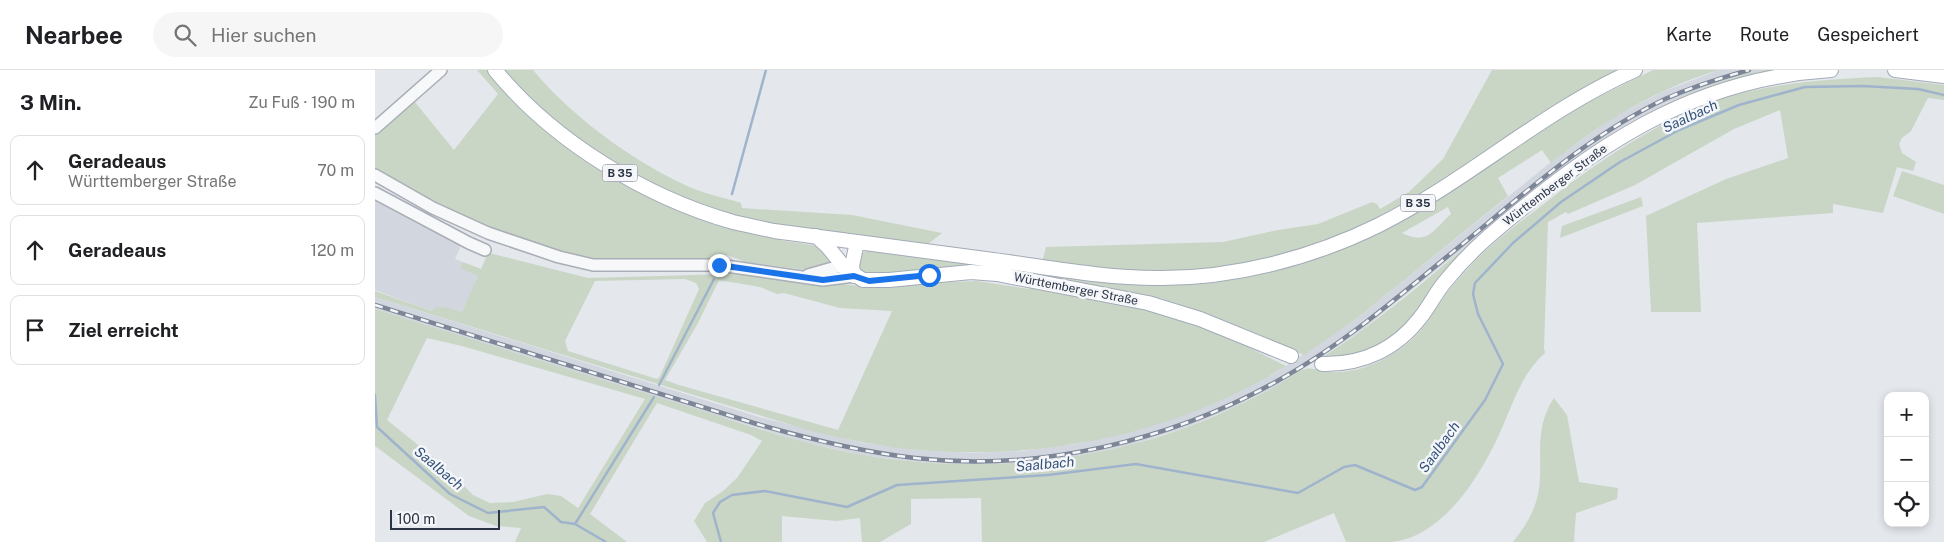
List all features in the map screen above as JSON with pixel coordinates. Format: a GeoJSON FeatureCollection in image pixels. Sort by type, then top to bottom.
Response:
{"type":"FeatureCollection","features":[{"type":"Feature","properties":{"kind":"main road","name":"B 35"},"geometry":{"type":"LineString","coordinates":[[495,70],[542,120],[586,152],[660,194],[733,222],[773,231],[1094,274],[1176,278],[1222,274],[1295,257],[1337,244],[1380,225],[1420,202],[1577,98],[1635,70]]}},
{"type":"Feature","properties":{"kind":"main road","name":"Württemberger Straße"},"geometry":{"type":"LineString","coordinates":[[1322,364],[1338,364],[1374,355],[1407,333],[1443,284],[1473,251],[1573,168],[1622,135],[1670,110],[1714,92],[1761,80],[1809,71],[1831,70]]}},
{"type":"Feature","properties":{"kind":"main road"},"geometry":{"type":"LineString","coordinates":[[1895,70],[1944,76]]}},
{"type":"Feature","properties":{"kind":"main road"},"geometry":{"type":"LineString","coordinates":[[816,236],[854,276]]}},
{"type":"Feature","properties":{"kind":"main road"},"geometry":{"type":"LineString","coordinates":[[843,265],[851,241]]}},
{"type":"Feature","properties":{"kind":"main road"},"geometry":{"type":"LineString","coordinates":[[851,241],[854,276]]}},
{"type":"Feature","properties":{"kind":"main road","name":"Württemberger Straße"},"geometry":{"type":"LineString","coordinates":[[854,276],[869,281],[971,272],[1007,276],[1148,303],[1200,319],[1291,356]]}},
{"type":"Feature","properties":{"kind":"street"},"geometry":{"type":"LineString","coordinates":[[375,128],[441,70]]}},
{"type":"Feature","properties":{"kind":"street"},"geometry":{"type":"LineString","coordinates":[[375,175],[404,192],[488,233],[550,254],[593,265],[719,265],[823,280],[854,276]]}},
{"type":"Feature","properties":{"kind":"street"},"geometry":{"type":"LineString","coordinates":[[375,194],[485,250]]}},
{"type":"Feature","properties":{"kind":"street"},"geometry":{"type":"LineString","coordinates":[[801,276],[817,274],[843,265]]}},
{"type":"Feature","properties":{"kind":"shaded area"},"geometry":{"type":"Polygon","coordinates":[[[1719,70],[1765,70],[1711,85],[1666,103],[1618,129],[1568,164],[1363,329],[1282,383],[1235,407],[1184,428],[1127,446],[1078,456],[1023,463],[972,465],[917,462],[862,455],[808,443],[728,419],[727,421],[724,418],[375,309],[375,297],[759,417],[864,443],[917,450],[972,453],[1022,451],[1076,444],[1179,417],[1230,396],[1275,373],[1356,319],[1561,154],[1613,118],[1662,92],[1719,70]]]}},
{"type":"Feature","properties":{"kind":"shaded area"},"geometry":{"type":"Polygon","coordinates":[[[375,198],[458,242],[460,248],[455,259],[463,262],[461,268],[479,276],[462,312],[449,308],[432,311],[375,290],[375,198]]]}},
{"type":"Feature","properties":{"kind":"green space"},"geometry":{"type":"Polygon","coordinates":[[[477,70],[488,70],[504,88],[567,144],[743,231],[820,248],[830,258],[828,264],[807,270],[745,262],[728,255],[704,259],[606,262],[581,259],[467,220],[375,171],[375,134],[414,101],[454,150],[498,94],[477,70]]]}},
{"type":"Feature","properties":{"kind":"green space"},"geometry":{"type":"Polygon","coordinates":[[[503,70],[533,70],[564,103],[622,149],[683,184],[741,203],[742,208],[852,215],[942,233],[927,245],[839,235],[749,220],[693,203],[645,182],[586,144],[518,88],[503,70]]]}},
{"type":"Feature","properties":{"kind":"green space"},"geometry":{"type":"Polygon","coordinates":[[[1492,70],[1623,70],[1550,108],[1413,200],[1341,239],[1249,263],[1193,272],[1133,273],[1042,262],[1046,247],[1223,242],[1278,230],[1318,224],[1372,202],[1377,204],[1380,209],[1409,192],[1443,159],[1492,70]]]}},
{"type":"Feature","properties":{"kind":"green space"},"geometry":{"type":"Polygon","coordinates":[[[1653,70],[1719,70],[1674,86],[1631,108],[1589,134],[1551,163],[1542,150],[1498,178],[1508,196],[1356,319],[1304,355],[1211,315],[1160,298],[1159,300],[1042,277],[865,274],[859,270],[857,261],[861,253],[869,250],[1142,283],[1334,252],[1383,231],[1425,208],[1580,106],[1653,70]],[[1448,207],[1402,233],[1411,237],[1424,237],[1435,230],[1451,214],[1448,207]]]}},
{"type":"Feature","properties":{"kind":"green space"},"geometry":{"type":"Polygon","coordinates":[[[1765,70],[1793,70],[1723,85],[1518,207],[1401,332],[1362,353],[1338,358],[1321,358],[1368,326],[1546,180],[1592,147],[1641,117],[1693,92],[1729,79],[1765,70]]]}},
{"type":"Feature","properties":{"kind":"green space"},"geometry":{"type":"Polygon","coordinates":[[[1878,77],[1944,85],[1944,100],[1928,98],[1911,131],[1902,138],[1899,144],[1902,153],[1916,162],[1913,171],[1897,167],[1883,213],[1833,204],[1833,213],[1697,223],[1701,312],[1651,312],[1646,216],[1726,179],[1788,158],[1780,110],[1734,129],[1635,185],[1568,214],[1566,212],[1548,222],[1545,353],[1526,376],[1487,458],[1462,496],[1447,513],[1430,527],[1412,537],[1392,542],[1346,542],[1334,513],[1264,542],[982,542],[981,498],[911,499],[911,524],[880,542],[862,542],[860,518],[836,521],[782,516],[782,542],[707,542],[694,521],[705,503],[723,491],[737,478],[762,441],[751,435],[657,403],[590,514],[627,542],[515,542],[521,528],[496,526],[469,516],[375,446],[375,309],[725,418],[726,420],[829,448],[863,455],[903,461],[944,464],[1026,462],[1067,458],[1146,441],[1185,428],[1232,408],[1267,391],[1302,370],[1351,371],[1371,365],[1390,355],[1407,344],[1419,333],[1453,285],[1499,239],[1596,165],[1681,114],[1717,100],[1764,88],[1801,82],[1878,77]],[[427,338],[387,420],[443,465],[473,495],[490,503],[513,502],[547,494],[561,496],[578,508],[645,399],[462,346],[427,338]]]}},
{"type":"Feature","properties":{"kind":"green space"},"geometry":{"type":"Polygon","coordinates":[[[1902,171],[1944,185],[1944,214],[1893,196],[1902,171]]]}},
{"type":"Feature","properties":{"kind":"green space"},"geometry":{"type":"Polygon","coordinates":[[[1641,197],[1643,206],[1560,238],[1562,226],[1641,197]]]}},
{"type":"Feature","properties":{"kind":"green space"},"geometry":{"type":"Polygon","coordinates":[[[489,253],[588,278],[731,274],[863,286],[977,281],[1029,289],[1028,284],[1108,299],[1198,322],[1286,366],[1244,389],[1201,409],[1155,425],[1109,437],[1062,446],[1014,451],[966,452],[891,447],[811,431],[375,297],[375,291],[432,311],[437,307],[462,312],[478,276],[460,268],[463,262],[481,269],[489,253]],[[685,279],[595,281],[565,341],[568,351],[657,379],[699,289],[696,283],[685,279]],[[719,280],[698,323],[665,380],[838,430],[892,311],[840,308],[784,293],[777,294],[760,287],[719,280]]]}},
{"type":"Feature","properties":{"kind":"green space"},"geometry":{"type":"Polygon","coordinates":[[[1554,398],[1567,415],[1579,482],[1618,488],[1617,499],[1576,513],[1574,542],[1513,542],[1532,513],[1536,502],[1539,489],[1543,424],[1554,398]]]}},
{"type":"Feature","properties":{"kind":"waterway"},"geometry":{"type":"LineString","coordinates":[[732,194],[766,70]]}},
{"type":"Feature","properties":{"kind":"waterway","name":"Saalbach"},"geometry":{"type":"LineString","coordinates":[[721,542],[713,513],[720,502],[732,495],[765,491],[847,507],[897,485],[1048,475],[1136,464],[1298,493],[1344,467],[1355,465],[1415,490],[1422,487],[1485,400],[1503,364],[1478,314],[1473,294],[1475,283],[1513,243],[1561,202],[1620,162],[1679,130],[1739,105],[1805,87],[1862,86],[1918,89],[1944,95]]}},
{"type":"Feature","properties":{"kind":"waterway"},"geometry":{"type":"LineString","coordinates":[[659,385],[714,279]]}},
{"type":"Feature","properties":{"kind":"waterway","name":"Saalbach"},"geometry":{"type":"LineString","coordinates":[[375,395],[377,427],[450,494],[488,513],[544,507],[561,522],[575,524],[606,542]]}},
{"type":"Feature","properties":{"kind":"waterway"},"geometry":{"type":"LineString","coordinates":[[575,524],[654,397]]}},
{"type":"Feature","properties":{"kind":"railway"},"geometry":{"type":"LineString","coordinates":[[375,305],[757,424],[835,444],[915,458],[962,461],[1056,456],[1103,447],[1149,435],[1194,420],[1279,380],[1302,367],[1367,322],[1526,191],[1607,132],[1665,99],[1706,83],[1749,70]]}},
{"type":"Feature","properties":{"kind":"route"},"geometry":{"type":"LineString","coordinates":[[719,265],[823,280],[854,276],[869,281],[929,275]]}}]}
